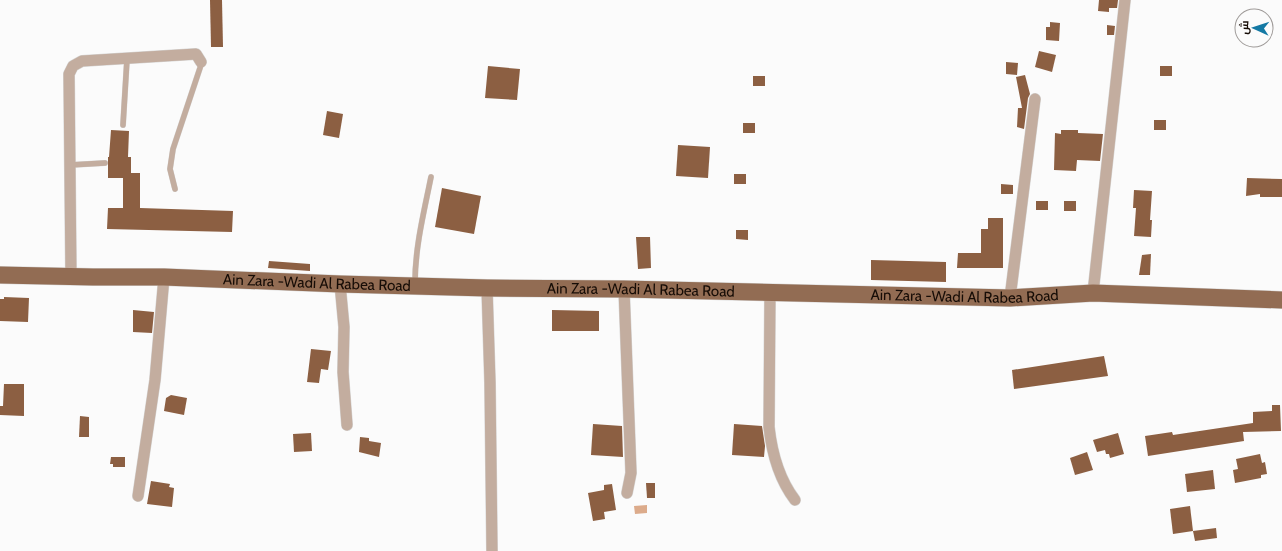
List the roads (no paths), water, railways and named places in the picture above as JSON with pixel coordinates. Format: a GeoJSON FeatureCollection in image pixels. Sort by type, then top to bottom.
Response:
{"type":"FeatureCollection","features":[{"type":"Feature","properties":{"kind":"main road","name":"Ain Zara -Wadi Al Rabea Road"},"geometry":{"type":"LineString","coordinates":[[0,275],[164,277],[487,288],[624,289],[1010,298],[1093,293],[1282,300]]}},
{"type":"Feature","properties":{"kind":"street"},"geometry":{"type":"LineString","coordinates":[[1093,293],[1125,0]]}},
{"type":"Feature","properties":{"kind":"street"},"geometry":{"type":"LineString","coordinates":[[71,277],[69,74],[73,66],[82,61],[196,54],[201,62]]}},
{"type":"Feature","properties":{"kind":"street"},"geometry":{"type":"LineString","coordinates":[[1010,298],[1035,100]]}},
{"type":"Feature","properties":{"kind":"street"},"geometry":{"type":"LineString","coordinates":[[138,496],[155,380],[164,277]]}},
{"type":"Feature","properties":{"kind":"street"},"geometry":{"type":"LineString","coordinates":[[340,284],[344,327],[344,372],[347,426]]}},
{"type":"Feature","properties":{"kind":"street"},"geometry":{"type":"LineString","coordinates":[[487,288],[492,551]]}},
{"type":"Feature","properties":{"kind":"street"},"geometry":{"type":"LineString","coordinates":[[624,289],[631,473],[627,493]]}},
{"type":"Feature","properties":{"kind":"street"},"geometry":{"type":"LineString","coordinates":[[770,293],[769,427],[772,449],[778,467],[787,489],[795,500]]}},
{"type":"Feature","properties":{"kind":"lane"},"geometry":{"type":"LineString","coordinates":[[123,125],[127,58]]}},
{"type":"Feature","properties":{"kind":"lane"},"geometry":{"type":"LineString","coordinates":[[175,189],[170,169],[174,149],[201,62]]}},
{"type":"Feature","properties":{"kind":"lane"},"geometry":{"type":"LineString","coordinates":[[70,165],[105,163]]}},
{"type":"Feature","properties":{"kind":"lane"},"geometry":{"type":"LineString","coordinates":[[415,286],[415,268],[418,245],[431,177]]}}]}
